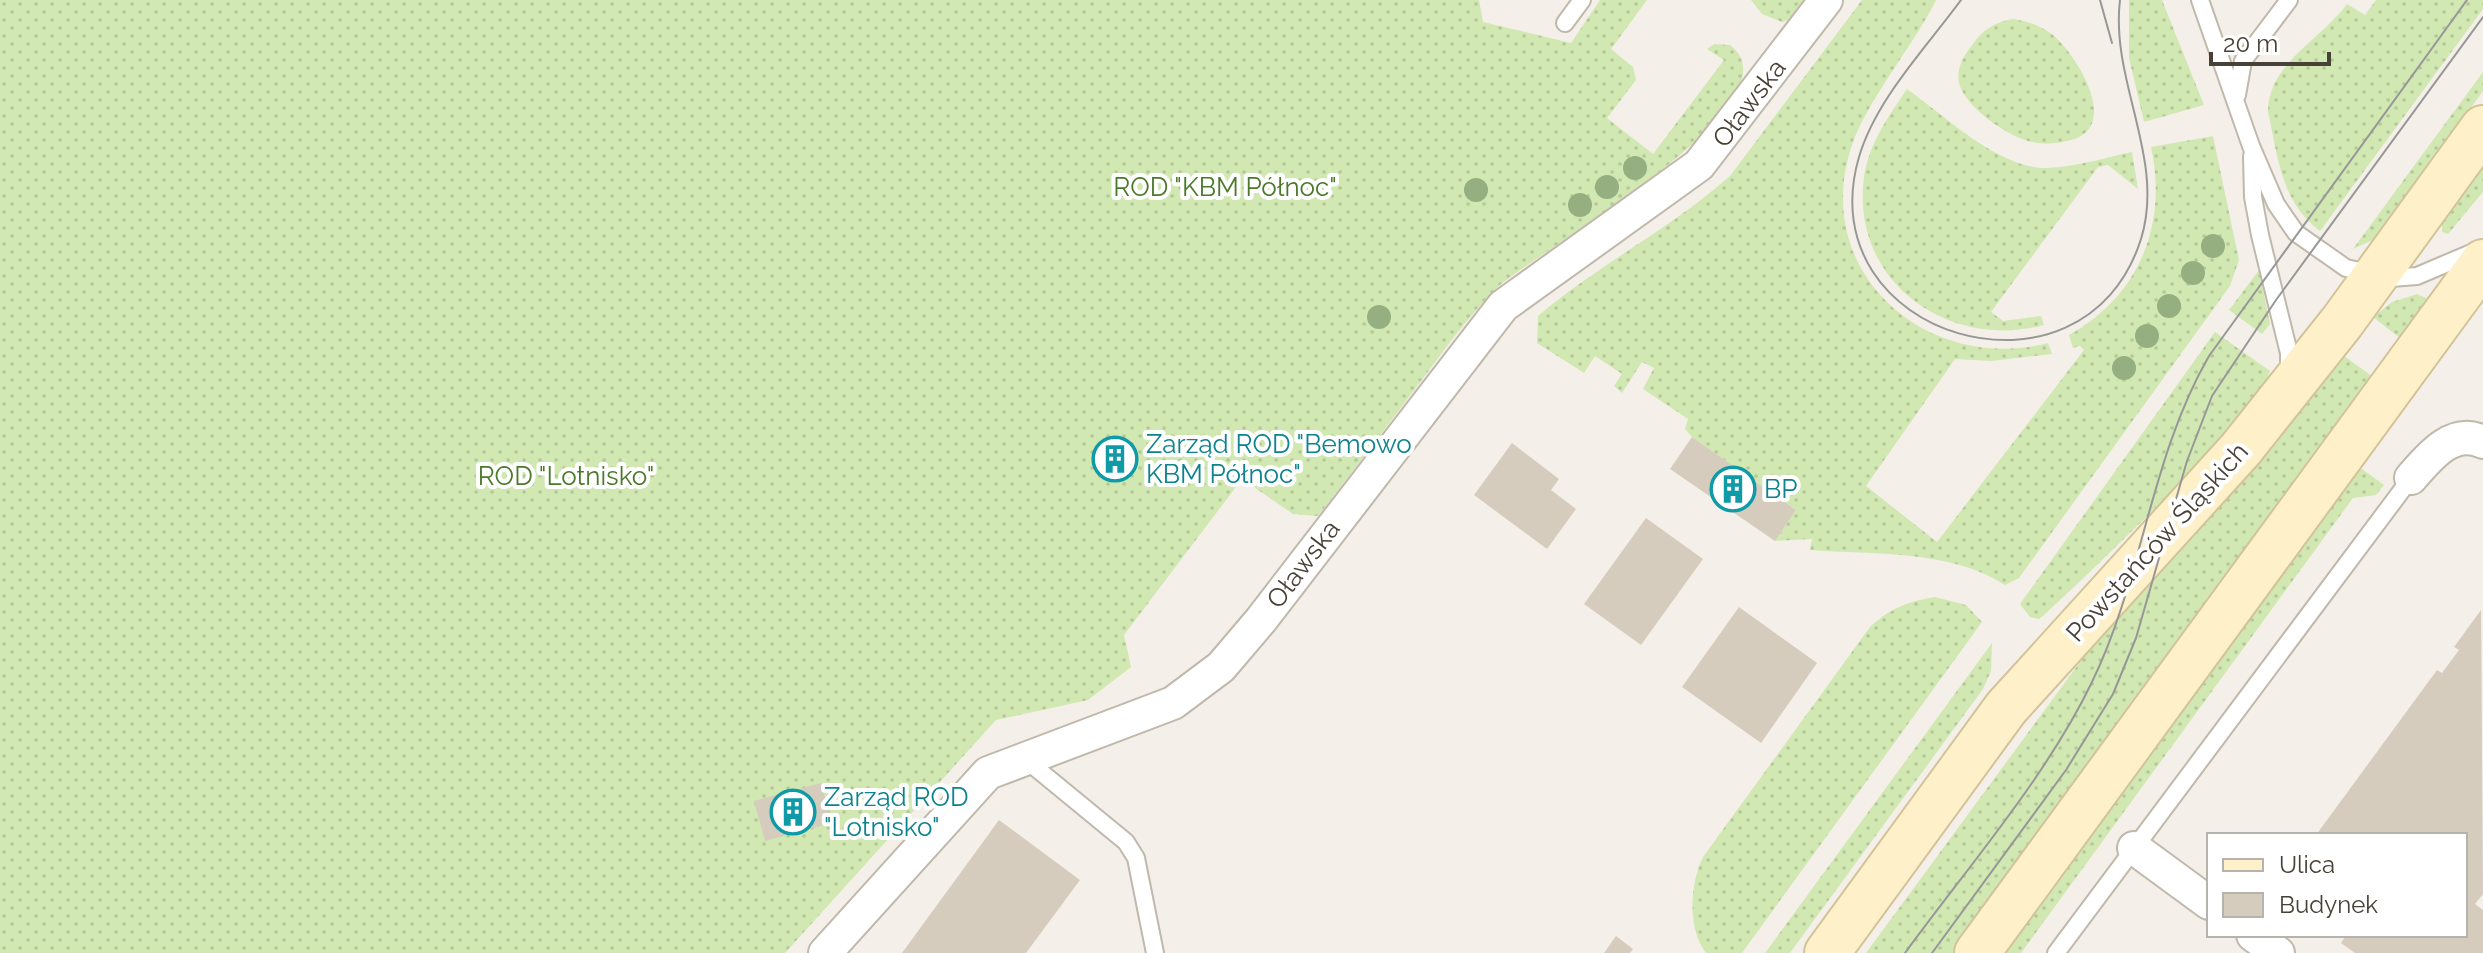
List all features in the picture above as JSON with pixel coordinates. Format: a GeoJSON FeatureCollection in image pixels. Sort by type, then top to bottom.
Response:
{"type":"FeatureCollection","features":[{"type":"Feature","properties":{"kind":"main road","name":"Powstańców Śląskich"},"geometry":{"type":"LineString","coordinates":[[1827,953],[2006,708],[2241,449],[2342,322],[2483,128]]}},
{"type":"Feature","properties":{"kind":"main road"},"geometry":{"type":"LineString","coordinates":[[1977,953],[2483,262]]}},
{"type":"Feature","properties":{"kind":"street","name":"Oławska"},"geometry":{"type":"LineString","coordinates":[[825,953],[988,773],[1173,703],[1221,667],[1261,620],[1503,306],[1516,293],[1681,180],[1710,155],[1826,0]]}},
{"type":"Feature","properties":{"kind":"street"},"geometry":{"type":"LineString","coordinates":[[2411,478],[2434,451],[2454,440],[2474,437],[2483,442]]}},
{"type":"Feature","properties":{"kind":"street"},"geometry":{"type":"LineString","coordinates":[[2134,848],[2207,902]]}},
{"type":"Feature","properties":{"kind":"lane"},"geometry":{"type":"LineString","coordinates":[[1565,23],[1582,0]]}},
{"type":"Feature","properties":{"kind":"lane"},"geometry":{"type":"LineString","coordinates":[[2200,0],[2251,146],[2276,204],[2296,233],[2346,268],[2374,275],[2417,276],[2483,248]]}},
{"type":"Feature","properties":{"kind":"lane"},"geometry":{"type":"LineString","coordinates":[[2214,0],[2214,39]]}},
{"type":"Feature","properties":{"kind":"lane"},"geometry":{"type":"LineString","coordinates":[[2239,111],[2237,86],[2243,61],[2289,0]]}},
{"type":"Feature","properties":{"kind":"lane"},"geometry":{"type":"LineString","coordinates":[[2251,146],[2253,197],[2289,353],[2289,372],[2281,399]]}},
{"type":"Feature","properties":{"kind":"lane"},"geometry":{"type":"LineString","coordinates":[[2056,953],[2411,478]]}},
{"type":"Feature","properties":{"kind":"lane"},"geometry":{"type":"LineString","coordinates":[[1025,759],[1126,842],[1136,858],[1155,953]]}},
{"type":"Feature","properties":{"kind":"green space","name":"ROD \"Lotnisko\""},"geometry":{"type":"Polygon","coordinates":[[[0,0],[1479,0],[1483,22],[1571,43],[1600,0],[1647,0],[1611,49],[1633,67],[1636,80],[1607,118],[1653,154],[1724,60],[1707,49],[1714,44],[1730,45],[1743,70],[1730,102],[1698,138],[1654,176],[1520,270],[1487,298],[1318,516],[1293,514],[1242,479],[1124,635],[1131,667],[1088,700],[996,720],[785,953],[0,953],[0,0]]]}},
{"type":"Feature","properties":{"kind":"green space"},"geometry":{"type":"Polygon","coordinates":[[[1751,0],[1806,0],[1791,19],[1782,22],[1762,14],[1751,0]]]}},
{"type":"Feature","properties":{"kind":"green space"},"geometry":{"type":"Polygon","coordinates":[[[1862,0],[1936,0],[1867,112],[1851,148],[1843,194],[1848,236],[1864,273],[1890,304],[1922,328],[1961,343],[2003,349],[2048,343],[2052,354],[1991,361],[1955,359],[1866,486],[1937,542],[2084,350],[2080,346],[2073,348],[2069,335],[2114,300],[2143,256],[2155,204],[2151,147],[2213,136],[2239,260],[2230,286],[2019,578],[2005,585],[1983,573],[1936,559],[1810,550],[1812,539],[1775,541],[1796,510],[1692,437],[1685,429],[1688,419],[1643,389],[1654,368],[1642,362],[1622,393],[1614,386],[1622,374],[1595,356],[1584,373],[1537,343],[1538,316],[1730,176],[1862,0]]]}},
{"type":"Feature","properties":{"kind":"green space"},"geometry":{"type":"Polygon","coordinates":[[[2129,0],[2162,0],[2204,105],[2144,122],[2129,58],[2129,0]]]}},
{"type":"Feature","properties":{"kind":"green space"},"geometry":{"type":"Polygon","coordinates":[[[2376,0],[2483,0],[2483,9],[2320,231],[2297,206],[2283,178],[2268,112],[2270,95],[2286,66],[2347,4],[2365,15],[2376,0]]]}},
{"type":"Feature","properties":{"kind":"green space"},"geometry":{"type":"Polygon","coordinates":[[[2013,19],[2034,24],[2053,35],[2081,71],[2089,87],[2094,117],[2089,129],[2077,138],[2046,143],[2019,138],[1988,119],[1963,92],[1959,72],[1967,53],[1986,30],[2013,19]]]}},
{"type":"Feature","properties":{"kind":"green space"},"geometry":{"type":"Polygon","coordinates":[[[2483,72],[2483,91],[2375,239],[2353,249],[2483,72]]]}},
{"type":"Feature","properties":{"kind":"green space"},"geometry":{"type":"Polygon","coordinates":[[[1907,89],[1973,139],[2010,160],[2028,166],[2068,166],[2132,152],[2138,189],[2108,165],[2098,167],[1991,312],[2003,321],[2041,316],[2044,325],[2008,330],[1973,327],[1941,317],[1913,300],[1889,276],[1873,248],[1864,214],[1864,177],[1870,153],[1881,130],[1907,89]]]}},
{"type":"Feature","properties":{"kind":"green space"},"geometry":{"type":"Polygon","coordinates":[[[2483,165],[2483,192],[2448,234],[2442,232],[2442,221],[2483,165]]]}},
{"type":"Feature","properties":{"kind":"green space"},"geometry":{"type":"Polygon","coordinates":[[[2259,270],[2270,324],[2262,334],[2229,310],[2259,270]]]}},
{"type":"Feature","properties":{"kind":"green space"},"geometry":{"type":"Polygon","coordinates":[[[2417,294],[2426,298],[2426,304],[2400,338],[2373,317],[2392,302],[2417,294]]]}},
{"type":"Feature","properties":{"kind":"green space"},"geometry":{"type":"Polygon","coordinates":[[[2215,332],[2270,371],[2259,393],[2228,432],[2129,534],[2044,615],[2039,619],[2030,617],[2020,604],[2215,332]]]}},
{"type":"Feature","properties":{"kind":"green space"},"geometry":{"type":"Polygon","coordinates":[[[2344,356],[2372,376],[1953,953],[1866,953],[2094,643],[2290,424],[2344,356]]]}},
{"type":"Feature","properties":{"kind":"green space"},"geometry":{"type":"Polygon","coordinates":[[[2358,466],[2384,485],[2376,495],[2353,498],[2021,953],[2002,953],[2358,466]]]}},
{"type":"Feature","properties":{"kind":"green space"},"geometry":{"type":"Polygon","coordinates":[[[1935,597],[1966,605],[1982,622],[1742,953],[1706,953],[1696,932],[1692,906],[1695,880],[1703,857],[1870,627],[1900,607],[1935,597]]]}},
{"type":"Feature","properties":{"kind":"green space"},"geometry":{"type":"Polygon","coordinates":[[[1992,643],[1991,671],[1983,689],[1790,953],[1765,953],[1992,643]]]}},
{"type":"Feature","properties":{"kind":"building","name":"BP"},"geometry":{"type":"Polygon","coordinates":[[[1692,437],[1796,510],[1775,541],[1670,469],[1692,437]]]}},
{"type":"Feature","properties":{"kind":"building","name":"Zarząd ROD \"Bemowo KBM Północ\""},"geometry":{"type":"Polygon","coordinates":[[[1119,441],[1126,475],[1112,477],[1105,444],[1119,441]]]}},
{"type":"Feature","properties":{"kind":"building"},"geometry":{"type":"Polygon","coordinates":[[[1512,443],[1559,479],[1551,490],[1576,509],[1547,549],[1474,495],[1512,443]]]}},
{"type":"Feature","properties":{"kind":"building"},"geometry":{"type":"Polygon","coordinates":[[[1646,518],[1703,559],[1641,645],[1584,604],[1646,518]]]}},
{"type":"Feature","properties":{"kind":"building"},"geometry":{"type":"Polygon","coordinates":[[[1739,607],[1817,663],[1761,743],[1682,687],[1739,607]]]}},
{"type":"Feature","properties":{"kind":"building"},"geometry":{"type":"Polygon","coordinates":[[[2481,610],[2483,894],[2475,904],[2483,910],[2483,953],[2355,953],[2341,943],[2345,937],[2467,937],[2467,833],[2317,833],[2437,670],[2442,673],[2459,650],[2454,647],[2481,610]]]}},
{"type":"Feature","properties":{"kind":"building","name":"Zarząd ROD \"Lotnisko\""},"geometry":{"type":"Polygon","coordinates":[[[821,783],[832,823],[765,841],[754,801],[821,783]]]}},
{"type":"Feature","properties":{"kind":"building"},"geometry":{"type":"Polygon","coordinates":[[[999,820],[1080,880],[1026,953],[902,953],[999,820]]]}},
{"type":"Feature","properties":{"kind":"building"},"geometry":{"type":"Polygon","coordinates":[[[1616,936],[1633,949],[1630,953],[1604,953],[1616,936]]]}},
{"type":"Feature","properties":{"kind":"tram line"},"geometry":{"type":"LineString","coordinates":[[1961,0],[1877,115],[1859,157],[1854,220],[1873,271],[1910,310],[1959,333],[2013,340],[2065,328],[2110,295],[2141,239],[2147,209],[2147,179],[2123,60],[2119,30],[2120,0]]}},
{"type":"Feature","properties":{"kind":"tram line"},"geometry":{"type":"LineString","coordinates":[[2100,0],[2112,43]]}},
{"type":"Feature","properties":{"kind":"tram line"},"geometry":{"type":"LineString","coordinates":[[1905,953],[2029,787],[2053,752],[2092,682],[2124,601],[2173,435],[2209,356],[2467,0]]}},
{"type":"Feature","properties":{"kind":"tram line"},"geometry":{"type":"LineString","coordinates":[[1932,953],[2066,770],[2113,694],[2136,638],[2187,461],[2212,396],[2276,300],[2483,17]]}},
{"type":"Feature","properties":{"kind":"place","name":"Zarząd ROD \"Bemowo KBM Północ\""},"geometry":{"type":"Point","coordinates":[1115,459]}},
{"type":"Feature","properties":{"kind":"place","name":"BP"},"geometry":{"type":"Point","coordinates":[1733,489]}},
{"type":"Feature","properties":{"kind":"place","name":"Zarząd ROD \"Lotnisko\""},"geometry":{"type":"Point","coordinates":[793,812]}},
{"type":"Feature","properties":{"kind":"park label","name":"ROD \"KBM Północ\""},"geometry":{"type":"Point","coordinates":[1225,187]}}]}
